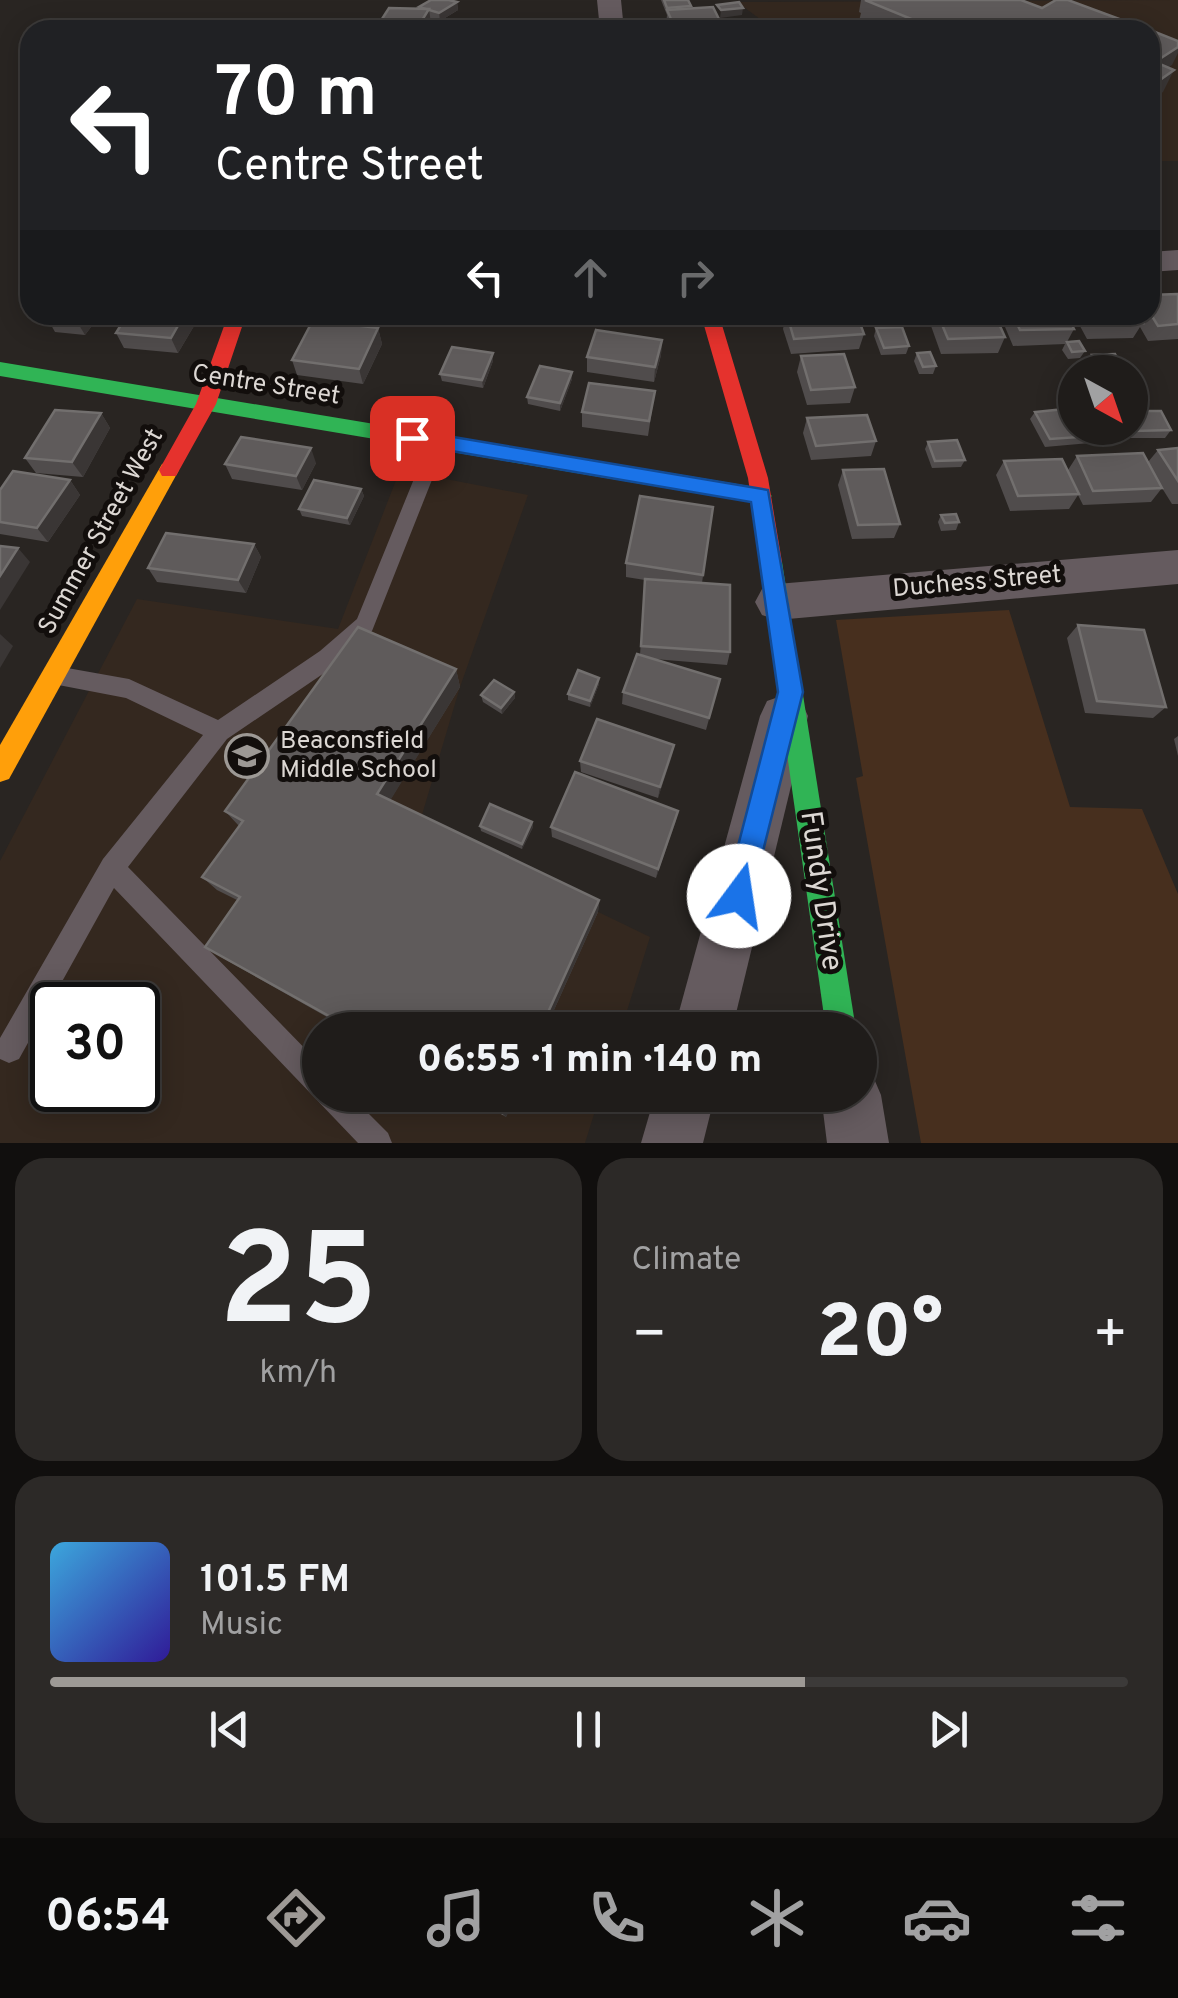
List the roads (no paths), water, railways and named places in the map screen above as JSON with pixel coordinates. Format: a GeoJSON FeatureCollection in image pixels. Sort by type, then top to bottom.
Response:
{"type":"FeatureCollection","features":[{"type":"Feature","properties":{"kind":"street","name":"Summer Street West"},"geometry":{"type":"LineString","coordinates":[[0,770],[206,404],[234,325]]}},
{"type":"Feature","properties":{"kind":"street","name":"Fundy Drive"},"geometry":{"type":"LineString","coordinates":[[713,325],[761,496],[838,1012]]}},
{"type":"Feature","properties":{"kind":"street","name":"Centre Street"},"geometry":{"type":"LineString","coordinates":[[0,369],[761,496]]}},
{"type":"Feature","properties":{"kind":"street","name":"Duchess Street"},"geometry":{"type":"LineString","coordinates":[[777,602],[1025,577],[1178,567]]}},
{"type":"Feature","properties":{"kind":"street","name":"Fundy Drive"},"geometry":{"type":"LineString","coordinates":[[708,1012],[790,692]]}},
{"type":"Feature","properties":{"kind":"street"},"geometry":{"type":"LineString","coordinates":[[672,1143],[680,1112]]}},
{"type":"Feature","properties":{"kind":"street"},"geometry":{"type":"LineString","coordinates":[[853,1112],[858,1143]]}},
{"type":"Feature","properties":{"kind":"lane"},"geometry":{"type":"LineString","coordinates":[[9,1048],[112,868],[218,732],[328,658],[365,625],[438,442]]}},
{"type":"Feature","properties":{"kind":"lane"},"geometry":{"type":"LineString","coordinates":[[53,676],[130,689],[218,732]]}},
{"type":"Feature","properties":{"kind":"lane"},"geometry":{"type":"LineString","coordinates":[[112,868],[302,1065]]}},
{"type":"Feature","properties":{"kind":"lane"},"geometry":{"type":"LineString","coordinates":[[347,1112],[378,1143]]}},
{"type":"Feature","properties":{"kind":"place","name":"Beaconsfield Middle School"},"geometry":{"type":"Point","coordinates":[247,756]}}]}
